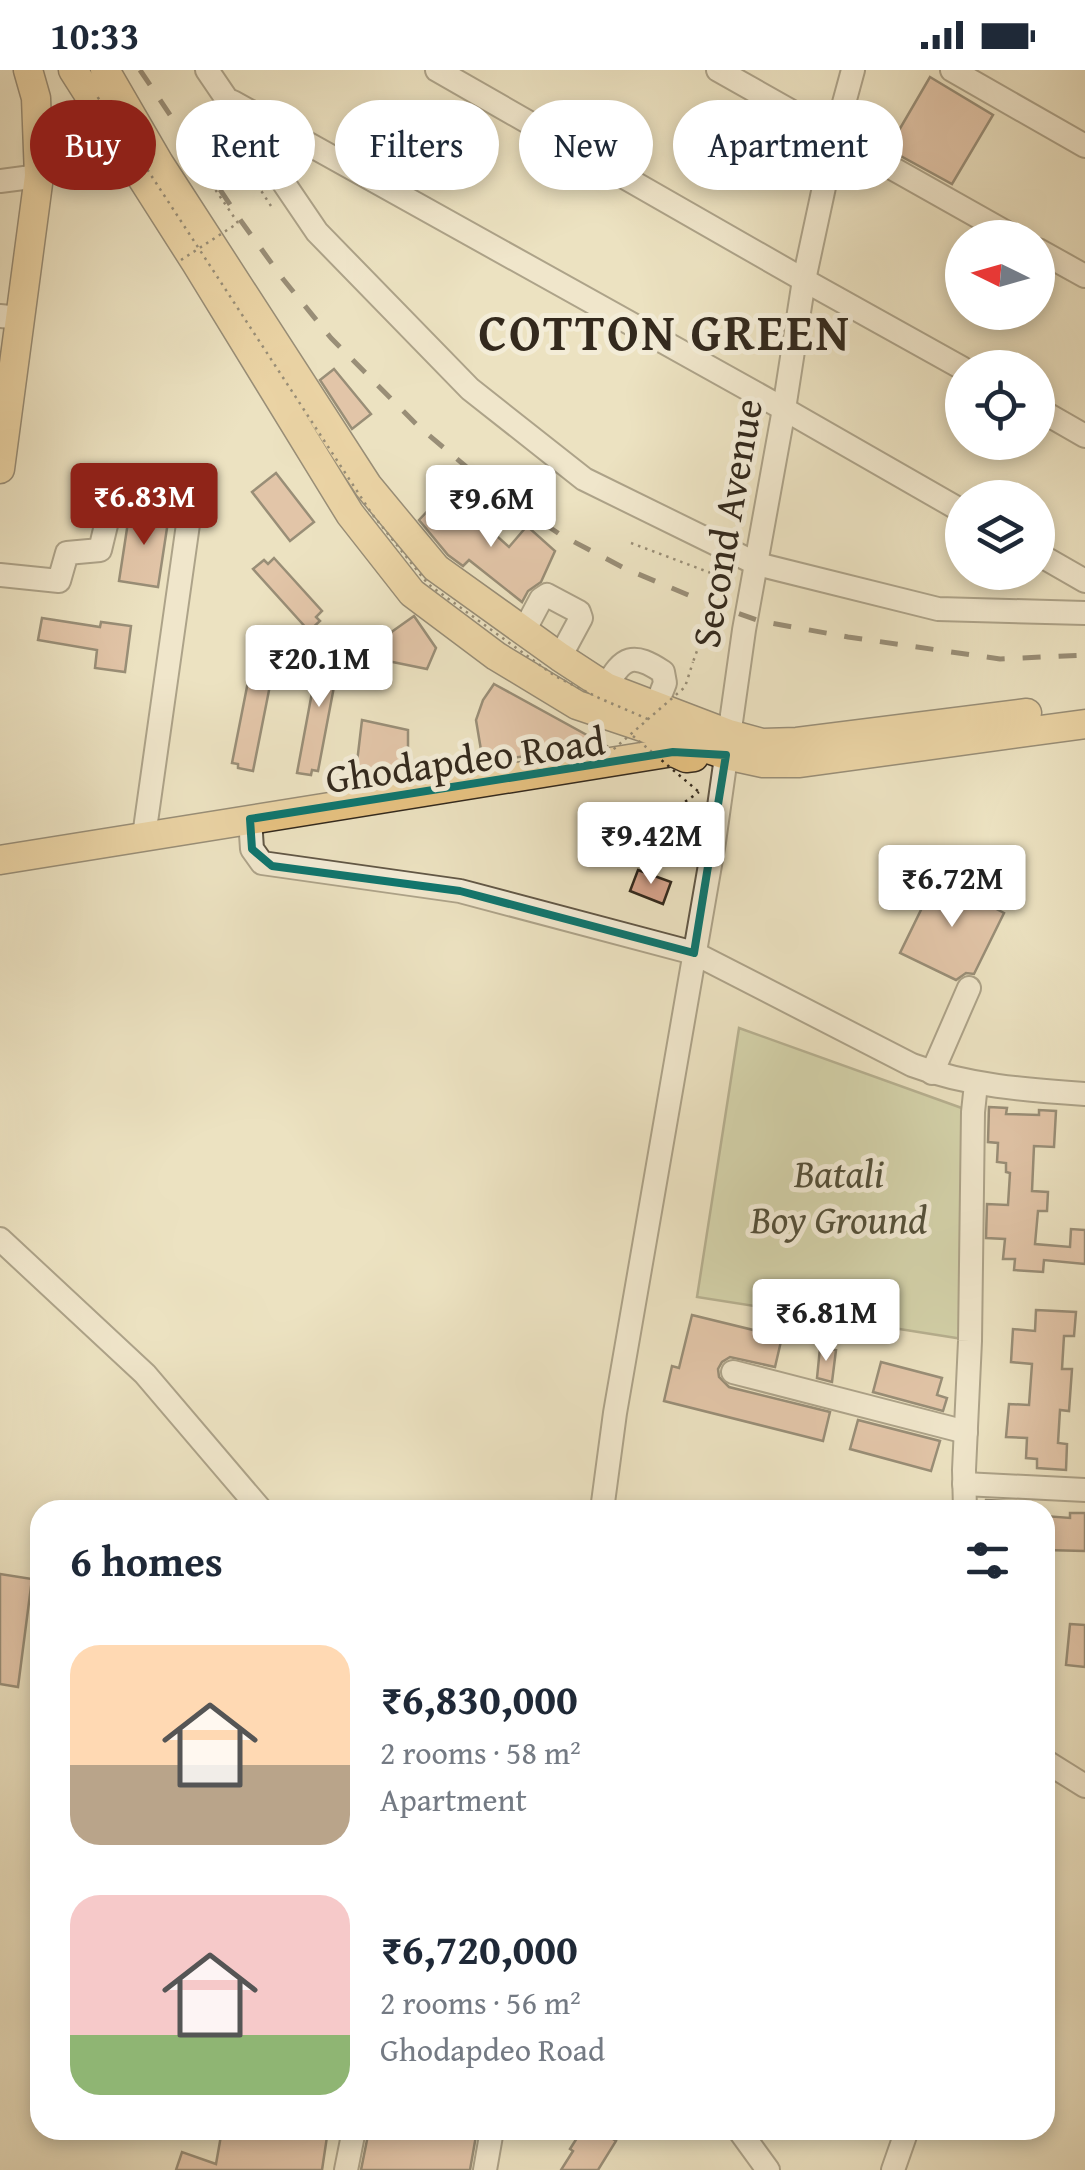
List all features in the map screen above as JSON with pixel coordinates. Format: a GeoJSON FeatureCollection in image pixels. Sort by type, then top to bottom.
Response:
{"type":"FeatureCollection","features":[{"type":"Feature","properties":{"kind":"main road"},"geometry":{"type":"LineString","coordinates":[[28,70],[36,100]]}},
{"type":"Feature","properties":{"kind":"main road"},"geometry":{"type":"LineString","coordinates":[[73,70],[350,514],[412,594],[496,656],[577,704],[727,744],[797,742],[1085,705]]}},
{"type":"Feature","properties":{"kind":"main road"},"geometry":{"type":"LineString","coordinates":[[105,70],[160,163],[368,486],[436,568],[560,657],[653,713],[763,763],[800,763],[1085,724]]}},
{"type":"Feature","properties":{"kind":"main road"},"geometry":{"type":"LineString","coordinates":[[0,469],[10,317],[36,190]]}},
{"type":"Feature","properties":{"kind":"main road","name":"Ghodapdeo Road"},"geometry":{"type":"LineString","coordinates":[[0,860],[144,836],[251,825],[673,752],[686,758],[727,744]]}},
{"type":"Feature","properties":{"kind":"main road","name":"Ghodapdeo Road"},"geometry":{"type":"LineString","coordinates":[[0,872],[142,852],[251,825]]}},
{"type":"Feature","properties":{"kind":"street"},"geometry":{"type":"LineString","coordinates":[[206,70],[318,232],[470,389],[584,479],[757,564],[938,609],[1085,613]]}},
{"type":"Feature","properties":{"kind":"street"},"geometry":{"type":"LineString","coordinates":[[437,70],[945,359]]}},
{"type":"Feature","properties":{"kind":"street"},"geometry":{"type":"LineString","coordinates":[[718,70],[772,100]]}},
{"type":"Feature","properties":{"kind":"street","name":"Second Avenue"},"geometry":{"type":"LineString","coordinates":[[845,100],[853,70]]}},
{"type":"Feature","properties":{"kind":"street"},"geometry":{"type":"LineString","coordinates":[[952,70],[1085,146]]}},
{"type":"Feature","properties":{"kind":"street"},"geometry":{"type":"LineString","coordinates":[[226,98],[945,501]]}},
{"type":"Feature","properties":{"kind":"street"},"geometry":{"type":"LineString","coordinates":[[903,174],[984,220]]}},
{"type":"Feature","properties":{"kind":"street"},"geometry":{"type":"LineString","coordinates":[[0,181],[30,177]]}},
{"type":"Feature","properties":{"kind":"street","name":"Second Avenue"},"geometry":{"type":"LineString","coordinates":[[603,1500],[614,1413],[714,842],[804,280],[824,190]]}},
{"type":"Feature","properties":{"kind":"street"},"geometry":{"type":"LineString","coordinates":[[1055,259],[1085,276]]}},
{"type":"Feature","properties":{"kind":"street"},"geometry":{"type":"LineString","coordinates":[[1055,419],[1085,436]]}},
{"type":"Feature","properties":{"kind":"street"},"geometry":{"type":"LineString","coordinates":[[0,576],[59,581],[66,553],[100,550],[114,492],[191,504],[144,836]]}},
{"type":"Feature","properties":{"kind":"street"},"geometry":{"type":"LineString","coordinates":[[1055,564],[1085,581]]}},
{"type":"Feature","properties":{"kind":"street"},"geometry":{"type":"LineString","coordinates":[[524,631],[547,595],[579,612],[581,618],[560,657]]}},
{"type":"Feature","properties":{"kind":"street"},"geometry":{"type":"LineString","coordinates":[[606,687],[621,663],[632,659],[648,662],[663,672],[664,682],[653,713]]}},
{"type":"Feature","properties":{"kind":"street"},"geometry":{"type":"LineString","coordinates":[[251,825],[252,849],[262,863],[460,891],[694,953],[912,1066],[976,1084],[1085,1094]]}},
{"type":"Feature","properties":{"kind":"street"},"geometry":{"type":"LineString","coordinates":[[932,1073],[969,988]]}},
{"type":"Feature","properties":{"kind":"street"},"geometry":{"type":"LineString","coordinates":[[964,1500],[976,1084]]}},
{"type":"Feature","properties":{"kind":"street"},"geometry":{"type":"LineString","coordinates":[[0,1239],[145,1374],[252,1500]]}},
{"type":"Feature","properties":{"kind":"street"},"geometry":{"type":"LineString","coordinates":[[733,1372],[966,1432]]}},
{"type":"Feature","properties":{"kind":"street"},"geometry":{"type":"LineString","coordinates":[[964,1484],[1085,1490]]}},
{"type":"Feature","properties":{"kind":"street"},"geometry":{"type":"LineString","coordinates":[[1055,1767],[1085,1786]]}},
{"type":"Feature","properties":{"kind":"street"},"geometry":{"type":"LineString","coordinates":[[346,2170],[352,2140]]}},
{"type":"Feature","properties":{"kind":"street"},"geometry":{"type":"LineString","coordinates":[[484,2170],[490,2140]]}},
{"type":"Feature","properties":{"kind":"street"},"geometry":{"type":"LineString","coordinates":[[746,2140],[768,2170]]}},
{"type":"Feature","properties":{"kind":"street"},"geometry":{"type":"LineString","coordinates":[[893,2170],[904,2140]]}},
{"type":"Feature","properties":{"kind":"path"},"geometry":{"type":"LineString","coordinates":[[180,260],[238,223],[188,148],[218,124],[272,206]]}},
{"type":"Feature","properties":{"kind":"path"},"geometry":{"type":"LineString","coordinates":[[156,183],[372,514],[428,584],[555,676],[598,698],[653,713]]}},
{"type":"Feature","properties":{"kind":"path"},"geometry":{"type":"LineString","coordinates":[[608,754],[686,687],[719,576],[631,543]]}},
{"type":"Feature","properties":{"kind":"path"},"geometry":{"type":"LineString","coordinates":[[632,734],[699,792],[679,806]]}},
{"type":"Feature","properties":{"kind":"highlighted area"},"geometry":{"type":"Polygon","coordinates":[[[673,752],[726,755],[694,953],[460,891],[272,866],[252,849],[250,819],[673,752]]]}},
{"type":"Feature","properties":{"kind":"green space","name":"Batali Boy Ground"},"geometry":{"type":"Polygon","coordinates":[[[739,1028],[970,1111],[969,1340],[697,1297],[739,1028]]]}},
{"type":"Feature","properties":{"kind":"building"},"geometry":{"type":"Polygon","coordinates":[[[930,77],[993,115],[952,184],[903,157],[903,123],[930,77]]]}},
{"type":"Feature","properties":{"kind":"building"},"geometry":{"type":"Polygon","coordinates":[[[334,369],[371,414],[352,429],[320,380],[334,369]]]}},
{"type":"Feature","properties":{"kind":"building"},"geometry":{"type":"Polygon","coordinates":[[[276,473],[314,522],[290,541],[252,492],[276,473]]]}},
{"type":"Feature","properties":{"kind":"building"},"geometry":{"type":"Polygon","coordinates":[[[439,499],[469,527],[477,518],[509,547],[527,526],[555,551],[541,582],[528,591],[522,602],[469,560],[463,566],[448,555],[419,520],[439,499]]]}},
{"type":"Feature","properties":{"kind":"building"},"geometry":{"type":"Polygon","coordinates":[[[130,509],[169,515],[158,587],[119,581],[130,509]]]}},
{"type":"Feature","properties":{"kind":"building"},"geometry":{"type":"Polygon","coordinates":[[[274,558],[322,611],[316,617],[320,621],[309,631],[253,569],[274,558]]]}},
{"type":"Feature","properties":{"kind":"building"},"geometry":{"type":"Polygon","coordinates":[[[414,616],[436,648],[427,669],[373,658],[376,643],[414,616]]]}},
{"type":"Feature","properties":{"kind":"building"},"geometry":{"type":"Polygon","coordinates":[[[42,618],[100,627],[101,622],[131,626],[125,672],[95,668],[97,650],[38,640],[42,618]]]}},
{"type":"Feature","properties":{"kind":"building"},"geometry":{"type":"Polygon","coordinates":[[[261,642],[278,645],[253,771],[232,763],[255,646],[260,647],[261,642]]]}},
{"type":"Feature","properties":{"kind":"building"},"geometry":{"type":"Polygon","coordinates":[[[317,646],[334,649],[333,654],[340,655],[318,771],[312,770],[311,775],[297,773],[317,646]]]}},
{"type":"Feature","properties":{"kind":"building"},"geometry":{"type":"Polygon","coordinates":[[[494,684],[605,745],[483,762],[476,720],[494,684]]]}},
{"type":"Feature","properties":{"kind":"building"},"geometry":{"type":"Polygon","coordinates":[[[362,720],[408,730],[408,768],[356,771],[362,720]]]}},
{"type":"Feature","properties":{"kind":"building"},"geometry":{"type":"Polygon","coordinates":[[[638,870],[671,882],[663,904],[630,891],[638,870]]]}},
{"type":"Feature","properties":{"kind":"building"},"geometry":{"type":"Polygon","coordinates":[[[938,875],[1004,913],[974,974],[966,973],[956,980],[900,953],[938,875]]]}},
{"type":"Feature","properties":{"kind":"building"},"geometry":{"type":"Polygon","coordinates":[[[989,1107],[1007,1108],[1006,1114],[1056,1111],[1054,1147],[1034,1146],[1032,1191],[1048,1192],[1047,1211],[1038,1211],[1035,1244],[1070,1247],[1071,1229],[1085,1230],[1085,1264],[1044,1260],[1043,1272],[1014,1270],[1015,1259],[1003,1259],[1005,1239],[986,1238],[987,1204],[1008,1205],[1010,1173],[1006,1172],[1006,1163],[997,1162],[998,1143],[988,1142],[989,1107]]]}},
{"type":"Feature","properties":{"kind":"building"},"geometry":{"type":"Polygon","coordinates":[[[1036,1310],[1076,1312],[1074,1336],[1064,1336],[1062,1369],[1072,1369],[1069,1411],[1060,1410],[1058,1443],[1067,1444],[1066,1470],[1037,1468],[1037,1459],[1026,1458],[1027,1438],[1006,1437],[1009,1404],[1029,1405],[1032,1364],[1011,1362],[1013,1329],[1035,1331],[1036,1310]]]}},
{"type":"Feature","properties":{"kind":"building"},"geometry":{"type":"Polygon","coordinates":[[[692,1315],[782,1337],[775,1367],[730,1357],[718,1369],[719,1377],[729,1387],[830,1412],[823,1441],[664,1401],[672,1366],[679,1368],[692,1315]]]}},
{"type":"Feature","properties":{"kind":"building"},"geometry":{"type":"Polygon","coordinates":[[[820,1348],[836,1350],[832,1382],[817,1378],[820,1348]]]}},
{"type":"Feature","properties":{"kind":"building"},"geometry":{"type":"Polygon","coordinates":[[[881,1362],[942,1378],[937,1395],[947,1398],[943,1411],[873,1392],[881,1362]]]}},
{"type":"Feature","properties":{"kind":"building"},"geometry":{"type":"Polygon","coordinates":[[[858,1420],[940,1441],[931,1471],[850,1449],[858,1420]]]}},
{"type":"Feature","properties":{"kind":"building"},"geometry":{"type":"Polygon","coordinates":[[[1070,1513],[1085,1513],[1085,1551],[1055,1550],[1055,1517],[1070,1518],[1070,1513]]]}},
{"type":"Feature","properties":{"kind":"building"},"geometry":{"type":"Polygon","coordinates":[[[0,1574],[30,1579],[30,1594],[18,1687],[0,1684],[0,1574]]]}},
{"type":"Feature","properties":{"kind":"building"},"geometry":{"type":"Polygon","coordinates":[[[1070,1624],[1085,1625],[1085,1667],[1066,1665],[1070,1624]]]}},
{"type":"Feature","properties":{"kind":"building"},"geometry":{"type":"Polygon","coordinates":[[[220,2140],[326,2140],[322,2170],[176,2170],[182,2152],[216,2164],[220,2140]]]}},
{"type":"Feature","properties":{"kind":"building"},"geometry":{"type":"Polygon","coordinates":[[[367,2140],[475,2140],[470,2170],[361,2170],[367,2140]]]}},
{"type":"Feature","properties":{"kind":"building"},"geometry":{"type":"Polygon","coordinates":[[[576,2140],[616,2141],[598,2170],[561,2170],[573,2151],[570,2149],[576,2140]]]}},
{"type":"Feature","properties":{"kind":"railway"},"geometry":{"type":"LineString","coordinates":[[140,70],[241,221],[331,338],[418,426],[495,491],[561,535],[624,568],[760,621],[1000,659],[1085,655]]}},
{"type":"Feature","properties":{"kind":"district","name":"COTTON GREEN"},"geometry":{"type":"Point","coordinates":[665,331]}}]}
